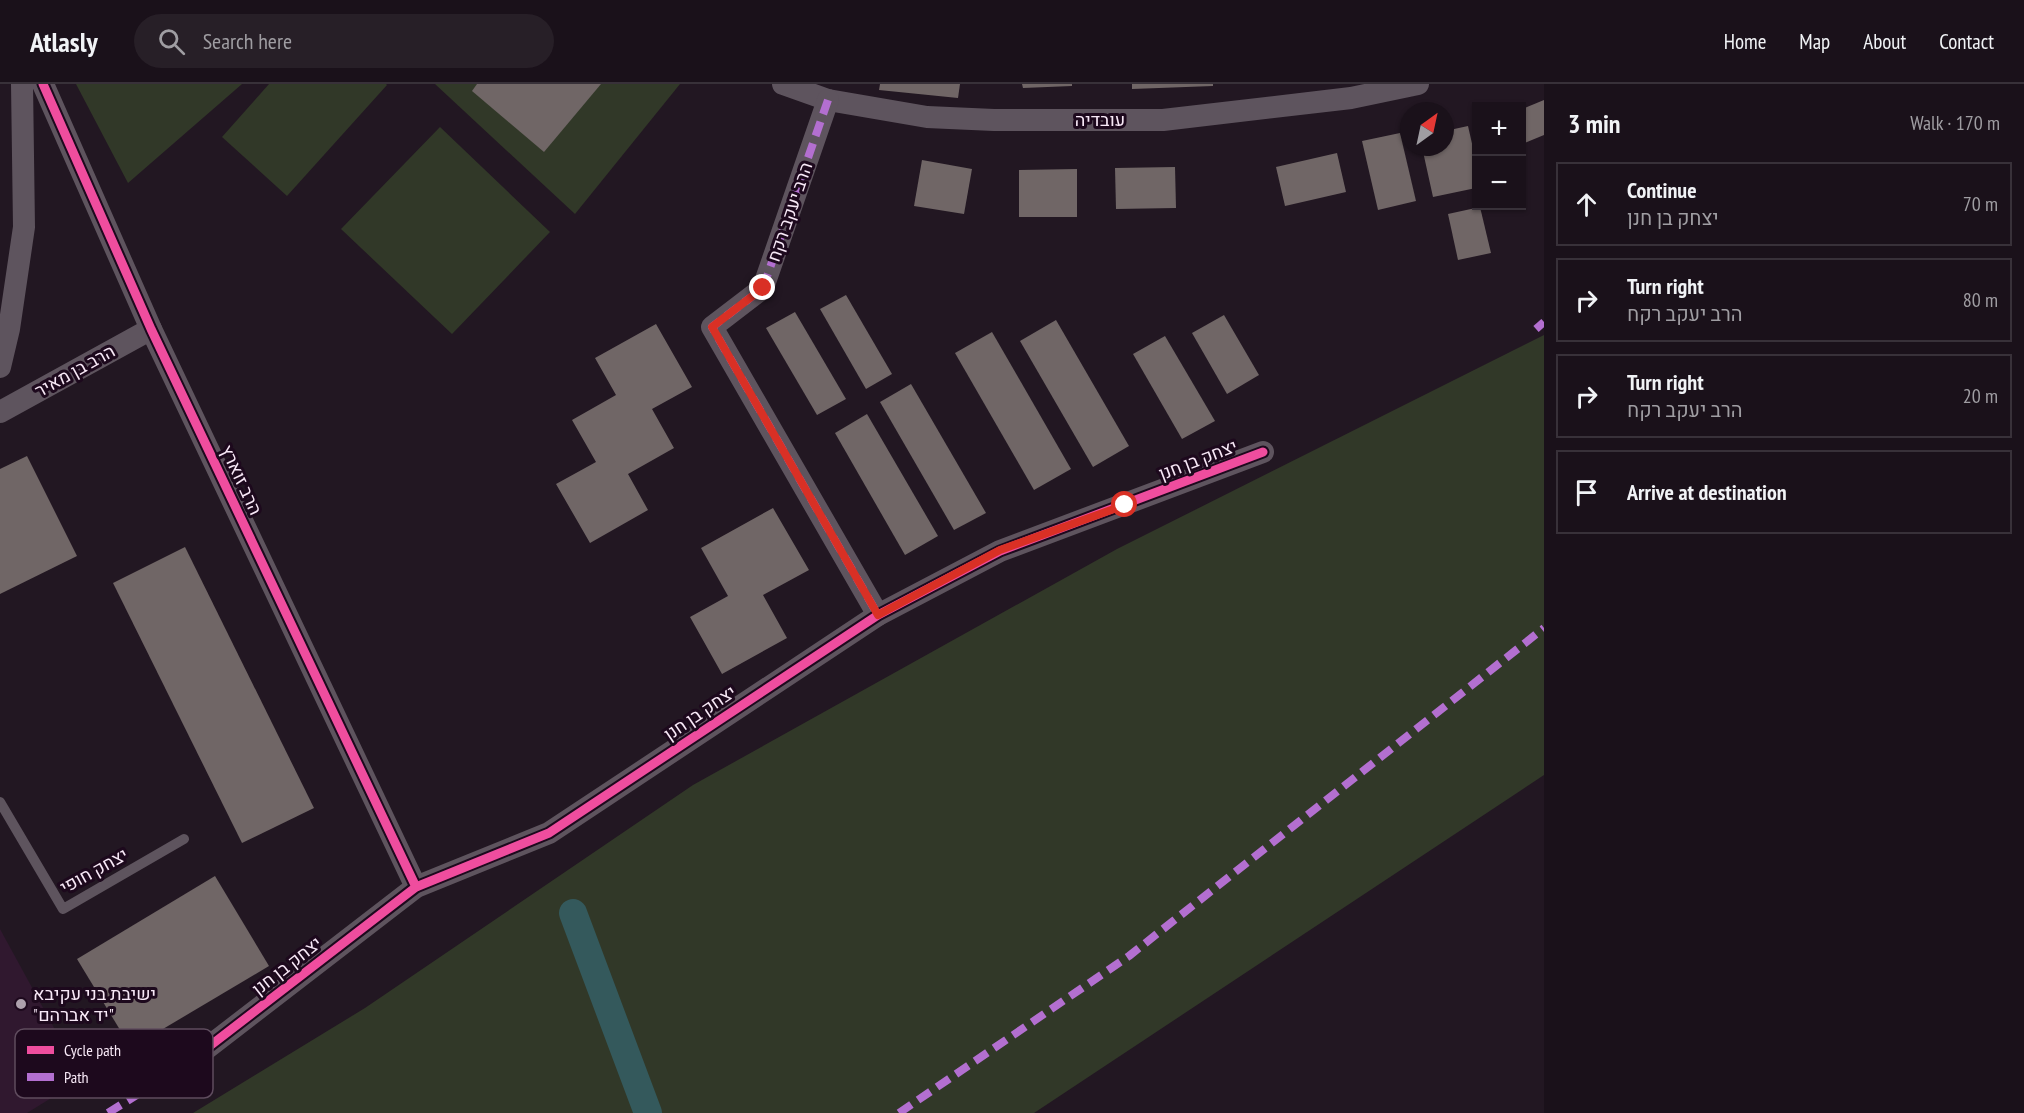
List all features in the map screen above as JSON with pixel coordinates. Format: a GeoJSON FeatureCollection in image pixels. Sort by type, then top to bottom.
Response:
{"type":"FeatureCollection","features":[{"type":"Feature","properties":{"kind":"street"},"geometry":{"type":"LineString","coordinates":[[0,367],[9,329],[24,227],[22,84]]}},
{"type":"Feature","properties":{"kind":"street","name":"הרב זוארץ"},"geometry":{"type":"LineString","coordinates":[[43,84],[151,329],[416,887]]}},
{"type":"Feature","properties":{"kind":"street","name":"עובדיה"},"geometry":{"type":"LineString","coordinates":[[783,84],[828,100],[927,117],[994,120],[1163,120],[1350,91],[1418,84]]}},
{"type":"Feature","properties":{"kind":"street","name":"הרב יעקב רקח"},"geometry":{"type":"LineString","coordinates":[[828,100],[763,288],[712,327],[878,615]]}},
{"type":"Feature","properties":{"kind":"street","name":"הרב בן מאיר"},"geometry":{"type":"LineString","coordinates":[[0,412],[151,329]]}},
{"type":"Feature","properties":{"kind":"street","name":"יצחק בן חנן"},"geometry":{"type":"LineString","coordinates":[[213,1043],[416,887],[549,833],[878,615],[1000,550],[1263,452]]}},
{"type":"Feature","properties":{"kind":"lane","name":"יצחק חופי"},"geometry":{"type":"LineString","coordinates":[[0,802],[63,909],[184,839]]}},
{"type":"Feature","properties":{"kind":"shaded area"},"geometry":{"type":"Polygon","coordinates":[[[0,929],[55,1029],[15,1029],[15,1098],[51,1098],[27,1113],[0,1113],[0,929]]]}},
{"type":"Feature","properties":{"kind":"green space"},"geometry":{"type":"Polygon","coordinates":[[[76,84],[242,84],[128,183],[76,84]]]}},
{"type":"Feature","properties":{"kind":"green space"},"geometry":{"type":"Polygon","coordinates":[[[269,84],[387,85],[287,196],[222,137],[269,84]]]}},
{"type":"Feature","properties":{"kind":"green space"},"geometry":{"type":"Polygon","coordinates":[[[435,84],[680,84],[575,214],[435,84]]]}},
{"type":"Feature","properties":{"kind":"green space"},"geometry":{"type":"Polygon","coordinates":[[[440,127],[550,232],[452,334],[341,229],[440,127]]]}},
{"type":"Feature","properties":{"kind":"green space"},"geometry":{"type":"Polygon","coordinates":[[[1544,335],[1544,775],[1034,1113],[193,1113],[365,1008],[693,785],[1117,549],[1544,335]]]}},
{"type":"Feature","properties":{"kind":"building"},"geometry":{"type":"Polygon","coordinates":[[[477,84],[601,84],[544,152],[472,91],[477,84]]]}},
{"type":"Feature","properties":{"kind":"building"},"geometry":{"type":"Polygon","coordinates":[[[880,84],[960,84],[958,98],[879,90],[880,84]]]}},
{"type":"Feature","properties":{"kind":"building"},"geometry":{"type":"Polygon","coordinates":[[[1022,84],[1072,84],[1072,86],[1023,88],[1022,84]]]}},
{"type":"Feature","properties":{"kind":"building"},"geometry":{"type":"Polygon","coordinates":[[[1132,84],[1213,84],[1213,86],[1132,89],[1132,84]]]}},
{"type":"Feature","properties":{"kind":"building"},"geometry":{"type":"Polygon","coordinates":[[[1544,100],[1544,135],[1526,142],[1526,107],[1544,100]]]}},
{"type":"Feature","properties":{"kind":"building"},"geometry":{"type":"Polygon","coordinates":[[[1468,126],[1472,144],[1472,189],[1433,197],[1424,156],[1454,156],[1454,129],[1468,126]]]}},
{"type":"Feature","properties":{"kind":"building"},"geometry":{"type":"Polygon","coordinates":[[[1400,133],[1400,156],[1405,156],[1416,201],[1378,210],[1362,141],[1400,133]]]}},
{"type":"Feature","properties":{"kind":"building"},"geometry":{"type":"Polygon","coordinates":[[[1337,153],[1346,192],[1285,206],[1276,167],[1337,153]]]}},
{"type":"Feature","properties":{"kind":"building"},"geometry":{"type":"Polygon","coordinates":[[[922,160],[972,169],[964,214],[914,206],[922,160]]]}},
{"type":"Feature","properties":{"kind":"building"},"geometry":{"type":"Polygon","coordinates":[[[1175,167],[1176,208],[1116,209],[1115,168],[1175,167]]]}},
{"type":"Feature","properties":{"kind":"building"},"geometry":{"type":"Polygon","coordinates":[[[1077,169],[1077,217],[1019,217],[1019,170],[1077,169]]]}},
{"type":"Feature","properties":{"kind":"building"},"geometry":{"type":"Polygon","coordinates":[[[1472,209],[1481,210],[1491,253],[1458,260],[1448,214],[1472,209]]]}},
{"type":"Feature","properties":{"kind":"building"},"geometry":{"type":"Polygon","coordinates":[[[846,295],[892,374],[866,389],[820,309],[846,295]]]}},
{"type":"Feature","properties":{"kind":"building"},"geometry":{"type":"Polygon","coordinates":[[[795,312],[846,399],[817,415],[766,328],[795,312]]]}},
{"type":"Feature","properties":{"kind":"building"},"geometry":{"type":"Polygon","coordinates":[[[1224,315],[1259,375],[1227,394],[1192,333],[1224,315]]]}},
{"type":"Feature","properties":{"kind":"building"},"geometry":{"type":"Polygon","coordinates":[[[1056,320],[1129,446],[1093,467],[1020,341],[1056,320]]]}},
{"type":"Feature","properties":{"kind":"building"},"geometry":{"type":"Polygon","coordinates":[[[656,324],[692,387],[652,409],[674,448],[628,474],[648,510],[590,543],[556,484],[596,462],[572,420],[616,395],[595,358],[656,324]]]}},
{"type":"Feature","properties":{"kind":"building"},"geometry":{"type":"Polygon","coordinates":[[[992,332],[1071,469],[1034,490],[955,353],[992,332]]]}},
{"type":"Feature","properties":{"kind":"building"},"geometry":{"type":"Polygon","coordinates":[[[1165,336],[1215,421],[1182,439],[1133,354],[1165,336]]]}},
{"type":"Feature","properties":{"kind":"building"},"geometry":{"type":"Polygon","coordinates":[[[911,384],[986,513],[954,530],[880,402],[911,384]]]}},
{"type":"Feature","properties":{"kind":"building"},"geometry":{"type":"Polygon","coordinates":[[[867,414],[938,536],[905,555],[835,433],[867,414]]]}},
{"type":"Feature","properties":{"kind":"building"},"geometry":{"type":"Polygon","coordinates":[[[27,456],[77,556],[0,594],[0,469],[27,456]]]}},
{"type":"Feature","properties":{"kind":"building"},"geometry":{"type":"Polygon","coordinates":[[[773,508],[809,570],[763,595],[787,638],[722,674],[690,617],[728,596],[701,548],[773,508]]]}},
{"type":"Feature","properties":{"kind":"building"},"geometry":{"type":"Polygon","coordinates":[[[185,547],[314,808],[242,843],[113,583],[185,547]]]}},
{"type":"Feature","properties":{"kind":"building"},"geometry":{"type":"Polygon","coordinates":[[[215,876],[269,966],[163,1029],[119,1029],[77,959],[215,876]]]}},
{"type":"Feature","properties":{"kind":"waterway"},"geometry":{"type":"LineString","coordinates":[[573,913],[648,1113]]}},
{"type":"Feature","properties":{"kind":"marked path"},"geometry":{"type":"LineString","coordinates":[[828,100],[763,288],[712,327],[878,615]]}},
{"type":"Feature","properties":{"kind":"marked path"},"geometry":{"type":"LineString","coordinates":[[1536,329],[1544,322]]}},
{"type":"Feature","properties":{"kind":"marked path"},"geometry":{"type":"LineString","coordinates":[[899,1113],[1129,956],[1544,628]]}},
{"type":"Feature","properties":{"kind":"marked path"},"geometry":{"type":"LineString","coordinates":[[108,1113],[132,1098]]}},
{"type":"Feature","properties":{"kind":"cycle path"},"geometry":{"type":"LineString","coordinates":[[43,84],[151,329],[416,887]]}},
{"type":"Feature","properties":{"kind":"cycle path"},"geometry":{"type":"LineString","coordinates":[[213,1043],[416,887],[549,833],[878,615],[1000,551],[1263,452]]}},
{"type":"Feature","properties":{"kind":"place","name":"ישיבת בני עקיבא \"יד אברהם\""},"geometry":{"type":"Point","coordinates":[21,1004]}},
{"type":"Feature","properties":{"kind":"route"},"geometry":{"type":"LineString","coordinates":[[763,288],[712,327],[878,615],[1000,550],[1125,505]]}}]}
